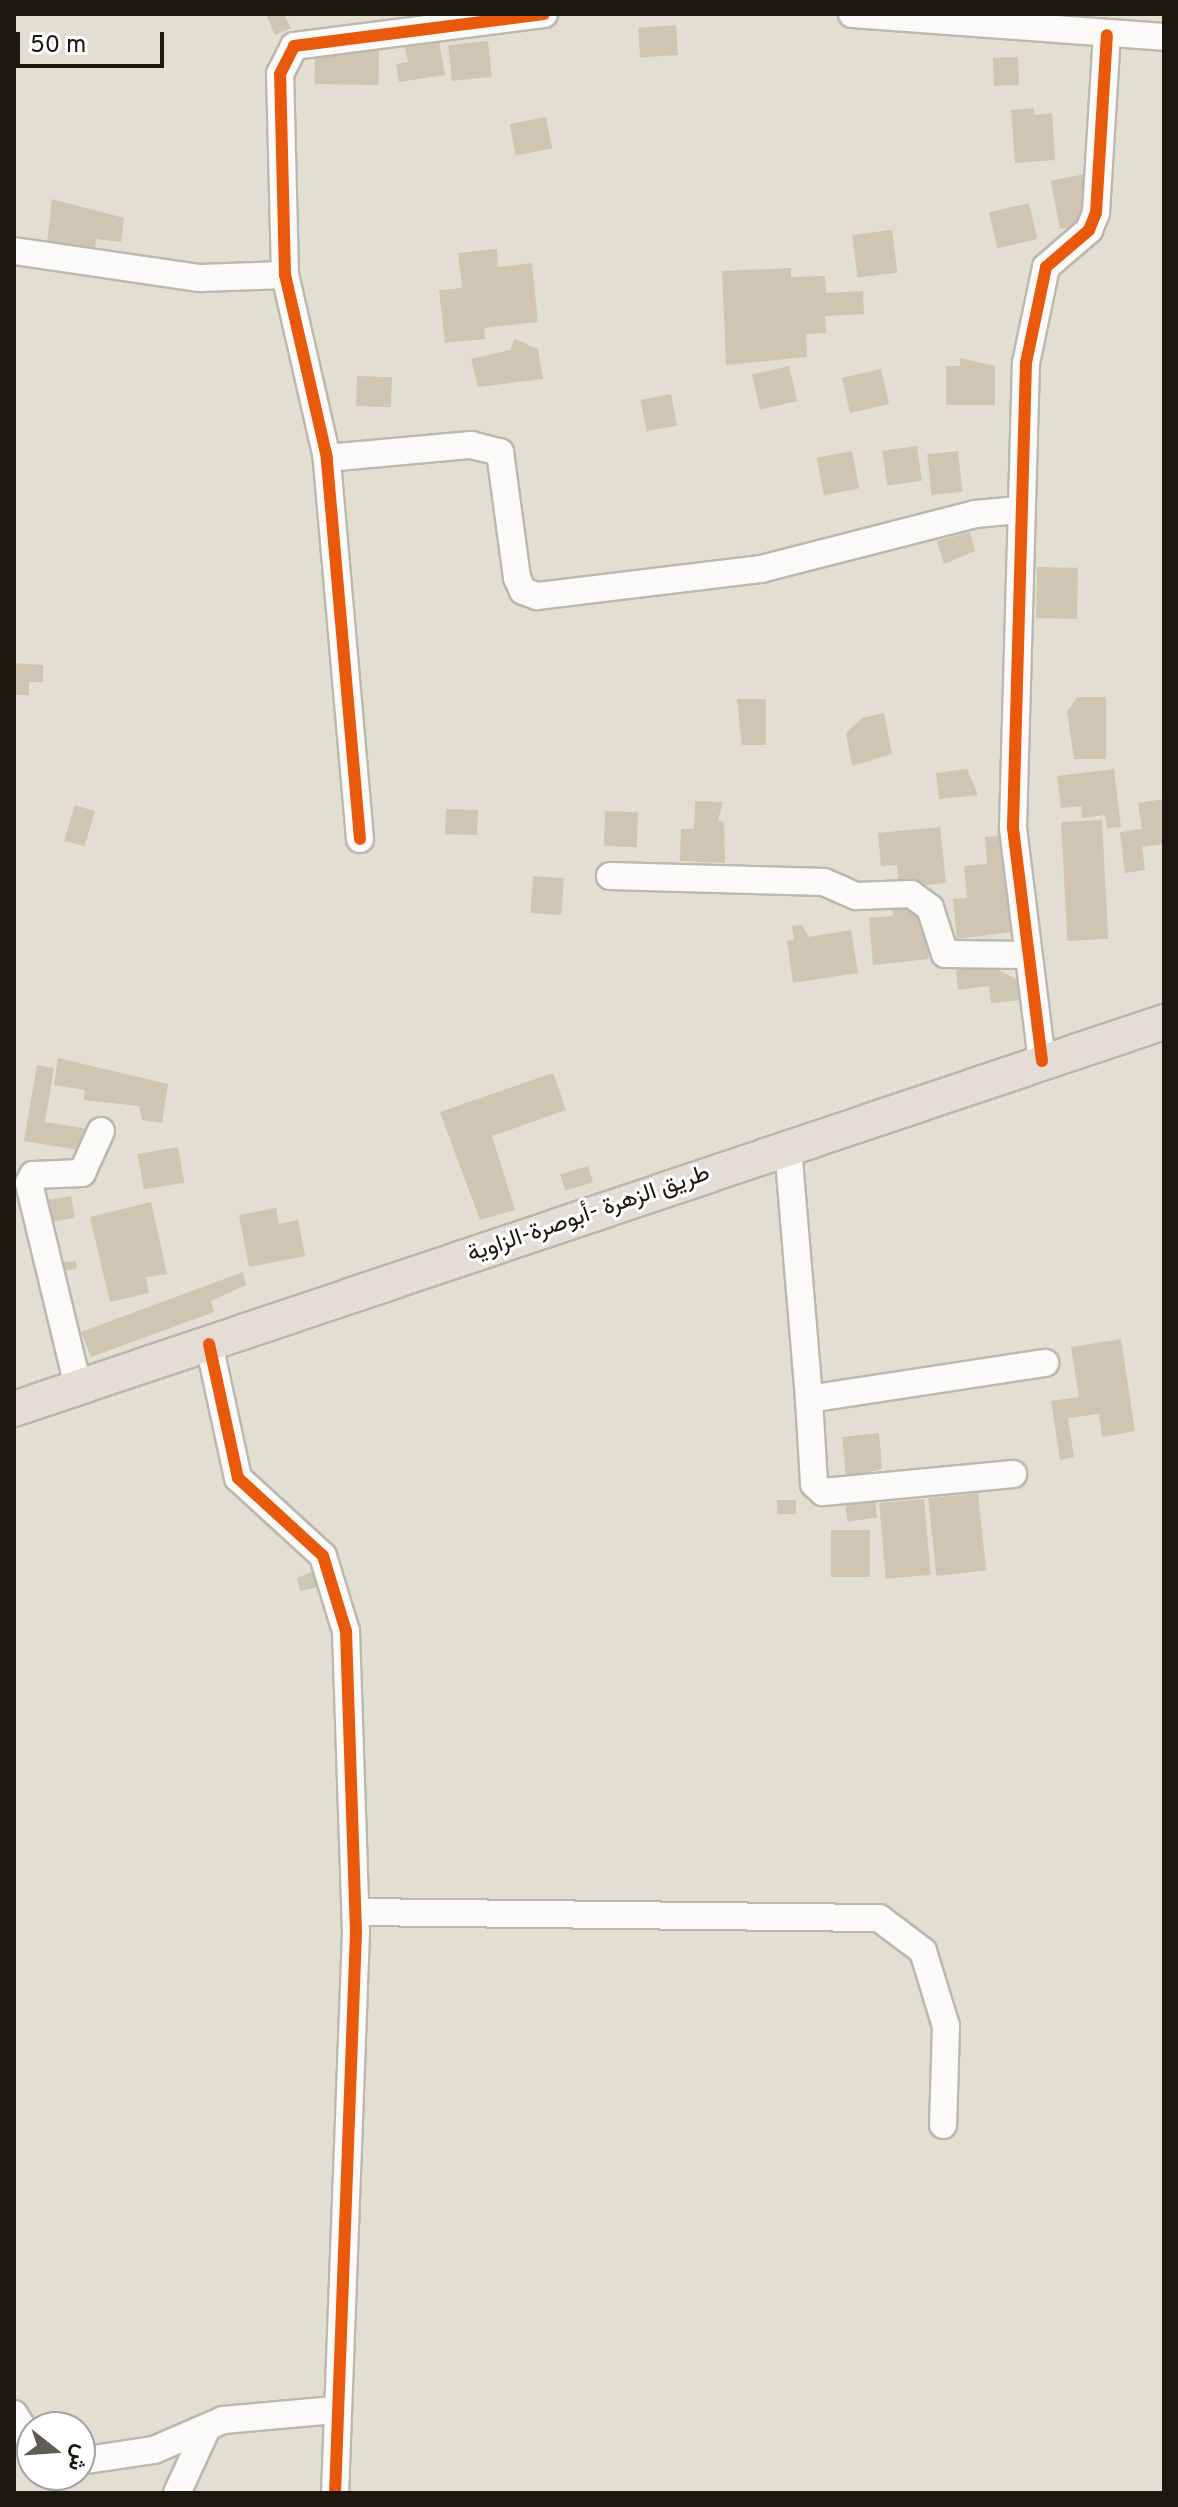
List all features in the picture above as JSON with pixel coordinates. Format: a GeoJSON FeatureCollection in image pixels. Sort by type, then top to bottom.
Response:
{"type":"FeatureCollection","features":[{"type":"Feature","properties":{"kind":"main road","name":"طريق الزهرة -أبوصرة-الزاوية"},"geometry":{"type":"LineString","coordinates":[[14,1409],[1164,1022]]}},
{"type":"Feature","properties":{"kind":"street"},"geometry":{"type":"LineString","coordinates":[[360,839],[327,458],[285,275],[280,74],[294,46],[544,14]]}},
{"type":"Feature","properties":{"kind":"street"},"geometry":{"type":"LineString","coordinates":[[852,14],[1164,37]]}},
{"type":"Feature","properties":{"kind":"street"},"geometry":{"type":"LineString","coordinates":[[1042,1061],[1025,955],[1013,827],[1019,510],[1029,333],[1046,267],[1089,230],[1096,213],[1107,35]]}},
{"type":"Feature","properties":{"kind":"street"},"geometry":{"type":"LineString","coordinates":[[14,251],[200,278],[285,275]]}},
{"type":"Feature","properties":{"kind":"street"},"geometry":{"type":"LineString","coordinates":[[327,458],[471,445],[500,452],[517,578],[537,596],[761,569],[975,514],[1019,510]]}},
{"type":"Feature","properties":{"kind":"street"},"geometry":{"type":"LineString","coordinates":[[610,876],[824,882],[856,896],[911,894],[930,908],[945,954],[1025,955]]}},
{"type":"Feature","properties":{"kind":"street"},"geometry":{"type":"LineString","coordinates":[[78,1386],[29,1183],[33,1175],[82,1173],[101,1131]]}},
{"type":"Feature","properties":{"kind":"street"},"geometry":{"type":"LineString","coordinates":[[788,1148],[814,1484],[823,1492],[1013,1474]]}},
{"type":"Feature","properties":{"kind":"street"},"geometry":{"type":"LineString","coordinates":[[209,1344],[238,1478],[260,1506],[315,1547],[339,1589],[354,1764],[356,1912],[335,2410],[335,2493]]}},
{"type":"Feature","properties":{"kind":"street"},"geometry":{"type":"LineString","coordinates":[[809,1399],[1045,1363]]}},
{"type":"Feature","properties":{"kind":"street"},"geometry":{"type":"LineString","coordinates":[[356,1912],[879,1918],[923,1951],[948,2048],[943,2125]]}},
{"type":"Feature","properties":{"kind":"street"},"geometry":{"type":"LineString","coordinates":[[96,2459],[154,2450],[242,2417],[335,2410]]}},
{"type":"Feature","properties":{"kind":"street"},"geometry":{"type":"LineString","coordinates":[[177,2493],[207,2428]]}},
{"type":"Feature","properties":{"kind":"building"},"geometry":{"type":"Polygon","coordinates":[[[266,14],[284,14],[291,28],[275,35],[266,14]]]}},
{"type":"Feature","properties":{"kind":"building"},"geometry":{"type":"Polygon","coordinates":[[[676,25],[678,55],[640,58],[638,28],[676,25]]]}},
{"type":"Feature","properties":{"kind":"building"},"geometry":{"type":"Polygon","coordinates":[[[439,41],[445,75],[399,82],[396,64],[408,62],[405,47],[439,41]]]}},
{"type":"Feature","properties":{"kind":"building"},"geometry":{"type":"Polygon","coordinates":[[[488,41],[492,77],[452,81],[448,45],[488,41]]]}},
{"type":"Feature","properties":{"kind":"building"},"geometry":{"type":"Polygon","coordinates":[[[315,49],[379,50],[378,85],[314,84],[315,49]]]}},
{"type":"Feature","properties":{"kind":"building"},"geometry":{"type":"Polygon","coordinates":[[[1018,57],[1019,85],[994,86],[993,58],[1018,57]]]}},
{"type":"Feature","properties":{"kind":"building"},"geometry":{"type":"Polygon","coordinates":[[[1034,108],[1034,115],[1052,113],[1055,160],[1015,163],[1011,110],[1034,108]]]}},
{"type":"Feature","properties":{"kind":"building"},"geometry":{"type":"Polygon","coordinates":[[[546,117],[552,148],[516,155],[510,124],[546,117]]]}},
{"type":"Feature","properties":{"kind":"building"},"geometry":{"type":"Polygon","coordinates":[[[1086,174],[1095,222],[1060,229],[1051,181],[1086,174]]]}},
{"type":"Feature","properties":{"kind":"building"},"geometry":{"type":"Polygon","coordinates":[[[52,199],[124,218],[121,242],[96,239],[94,257],[46,251],[52,199]]]}},
{"type":"Feature","properties":{"kind":"building"},"geometry":{"type":"Polygon","coordinates":[[[1029,203],[1037,239],[997,248],[989,212],[1029,203]]]}},
{"type":"Feature","properties":{"kind":"building"},"geometry":{"type":"Polygon","coordinates":[[[892,230],[897,273],[858,278],[852,235],[892,230]]]}},
{"type":"Feature","properties":{"kind":"building"},"geometry":{"type":"Polygon","coordinates":[[[497,249],[498,267],[532,263],[538,322],[484,328],[485,339],[445,343],[439,290],[462,288],[458,253],[497,249]]]}},
{"type":"Feature","properties":{"kind":"building"},"geometry":{"type":"Polygon","coordinates":[[[791,268],[791,277],[825,276],[826,293],[863,291],[864,314],[825,316],[826,333],[806,334],[807,357],[726,365],[722,271],[791,268]]]}},
{"type":"Feature","properties":{"kind":"building"},"geometry":{"type":"Polygon","coordinates":[[[515,339],[538,349],[543,379],[478,387],[471,359],[510,350],[515,339]]]}},
{"type":"Feature","properties":{"kind":"building"},"geometry":{"type":"Polygon","coordinates":[[[960,358],[995,366],[995,405],[946,405],[946,366],[960,366],[960,358]]]}},
{"type":"Feature","properties":{"kind":"building"},"geometry":{"type":"Polygon","coordinates":[[[789,366],[797,401],[760,410],[752,375],[789,366]]]}},
{"type":"Feature","properties":{"kind":"building"},"geometry":{"type":"Polygon","coordinates":[[[881,369],[889,404],[850,413],[842,378],[881,369]]]}},
{"type":"Feature","properties":{"kind":"building"},"geometry":{"type":"Polygon","coordinates":[[[357,376],[392,377],[391,407],[356,406],[357,376]]]}},
{"type":"Feature","properties":{"kind":"building"},"geometry":{"type":"Polygon","coordinates":[[[671,394],[677,425],[647,431],[641,400],[671,394]]]}},
{"type":"Feature","properties":{"kind":"building"},"geometry":{"type":"Polygon","coordinates":[[[917,446],[922,481],[887,486],[882,451],[917,446]]]}},
{"type":"Feature","properties":{"kind":"building"},"geometry":{"type":"Polygon","coordinates":[[[852,451],[859,488],[824,495],[817,458],[852,451]]]}},
{"type":"Feature","properties":{"kind":"building"},"geometry":{"type":"Polygon","coordinates":[[[958,451],[962,492],[931,495],[927,454],[958,451]]]}},
{"type":"Feature","properties":{"kind":"building"},"geometry":{"type":"Polygon","coordinates":[[[970,532],[975,551],[944,564],[937,541],[970,532]]]}},
{"type":"Feature","properties":{"kind":"building"},"geometry":{"type":"Polygon","coordinates":[[[1037,567],[1078,568],[1077,619],[1036,618],[1037,567]]]}},
{"type":"Feature","properties":{"kind":"building"},"geometry":{"type":"Polygon","coordinates":[[[14,663],[43,665],[43,682],[29,682],[29,695],[14,695],[14,663]]]}},
{"type":"Feature","properties":{"kind":"building"},"geometry":{"type":"Polygon","coordinates":[[[1077,697],[1106,697],[1106,759],[1074,759],[1067,712],[1077,697]]]}},
{"type":"Feature","properties":{"kind":"building"},"geometry":{"type":"Polygon","coordinates":[[[737,699],[766,699],[766,745],[742,745],[737,699]]]}},
{"type":"Feature","properties":{"kind":"building"},"geometry":{"type":"Polygon","coordinates":[[[884,713],[892,754],[852,766],[846,733],[862,718],[884,713]]]}},
{"type":"Feature","properties":{"kind":"building"},"geometry":{"type":"Polygon","coordinates":[[[967,769],[978,795],[939,799],[936,773],[967,769]]]}},
{"type":"Feature","properties":{"kind":"building"},"geometry":{"type":"Polygon","coordinates":[[[1114,769],[1121,827],[1107,828],[1105,815],[1082,818],[1081,806],[1061,808],[1057,776],[1114,769]]]}},
{"type":"Feature","properties":{"kind":"building"},"geometry":{"type":"Polygon","coordinates":[[[1164,799],[1164,844],[1142,847],[1145,870],[1125,873],[1120,832],[1142,829],[1138,803],[1164,799]]]}},
{"type":"Feature","properties":{"kind":"building"},"geometry":{"type":"Polygon","coordinates":[[[695,801],[723,802],[718,820],[724,823],[725,863],[680,861],[681,829],[694,829],[695,801]]]}},
{"type":"Feature","properties":{"kind":"building"},"geometry":{"type":"Polygon","coordinates":[[[75,805],[95,811],[84,847],[64,840],[75,805]]]}},
{"type":"Feature","properties":{"kind":"building"},"geometry":{"type":"Polygon","coordinates":[[[446,809],[478,810],[477,835],[445,834],[446,809]]]}},
{"type":"Feature","properties":{"kind":"building"},"geometry":{"type":"Polygon","coordinates":[[[605,811],[638,812],[637,847],[604,846],[605,811]]]}},
{"type":"Feature","properties":{"kind":"building"},"geometry":{"type":"Polygon","coordinates":[[[1102,820],[1108,939],[1067,941],[1061,822],[1102,820]]]}},
{"type":"Feature","properties":{"kind":"building"},"geometry":{"type":"Polygon","coordinates":[[[940,827],[946,883],[899,888],[897,865],[881,866],[878,833],[940,827]]]}},
{"type":"Feature","properties":{"kind":"building"},"geometry":{"type":"Polygon","coordinates":[[[1004,835],[1012,932],[957,939],[953,899],[967,898],[964,866],[987,864],[985,837],[1004,835]]]}},
{"type":"Feature","properties":{"kind":"building"},"geometry":{"type":"Polygon","coordinates":[[[533,876],[564,878],[561,915],[530,913],[533,876]]]}},
{"type":"Feature","properties":{"kind":"building"},"geometry":{"type":"Polygon","coordinates":[[[911,903],[911,914],[925,913],[929,959],[873,965],[869,918],[893,916],[892,905],[911,903]]]}},
{"type":"Feature","properties":{"kind":"building"},"geometry":{"type":"Polygon","coordinates":[[[802,925],[809,937],[851,930],[858,973],[793,983],[787,941],[794,940],[792,926],[802,925]]]}},
{"type":"Feature","properties":{"kind":"building"},"geometry":{"type":"Polygon","coordinates":[[[991,966],[1018,980],[1020,1000],[991,1003],[989,986],[958,990],[956,970],[991,966]]]}},
{"type":"Feature","properties":{"kind":"building"},"geometry":{"type":"Polygon","coordinates":[[[58,1058],[168,1084],[162,1123],[142,1120],[139,1106],[84,1100],[85,1090],[54,1085],[58,1058]]]}},
{"type":"Feature","properties":{"kind":"building"},"geometry":{"type":"Polygon","coordinates":[[[37,1065],[54,1068],[45,1122],[89,1129],[85,1151],[24,1141],[37,1065]]]}},
{"type":"Feature","properties":{"kind":"building"},"geometry":{"type":"Polygon","coordinates":[[[553,1073],[566,1110],[492,1136],[515,1210],[480,1220],[440,1112],[553,1073]]]}},
{"type":"Feature","properties":{"kind":"building"},"geometry":{"type":"Polygon","coordinates":[[[178,1147],[184,1182],[144,1190],[138,1154],[178,1147]]]}},
{"type":"Feature","properties":{"kind":"building"},"geometry":{"type":"Polygon","coordinates":[[[588,1166],[593,1182],[565,1191],[560,1174],[588,1166]]]}},
{"type":"Feature","properties":{"kind":"building"},"geometry":{"type":"Polygon","coordinates":[[[71,1196],[75,1218],[52,1222],[48,1200],[71,1196]]]}},
{"type":"Feature","properties":{"kind":"building"},"geometry":{"type":"Polygon","coordinates":[[[151,1202],[167,1274],[146,1277],[149,1293],[110,1302],[90,1217],[151,1202]]]}},
{"type":"Feature","properties":{"kind":"building"},"geometry":{"type":"Polygon","coordinates":[[[276,1208],[279,1224],[298,1220],[305,1256],[249,1267],[239,1215],[276,1208]]]}},
{"type":"Feature","properties":{"kind":"building"},"geometry":{"type":"Polygon","coordinates":[[[76,1261],[77,1269],[64,1271],[63,1263],[76,1261]]]}},
{"type":"Feature","properties":{"kind":"building"},"geometry":{"type":"Polygon","coordinates":[[[243,1272],[246,1285],[211,1301],[214,1312],[91,1357],[81,1332],[243,1272]]]}},
{"type":"Feature","properties":{"kind":"building"},"geometry":{"type":"Polygon","coordinates":[[[1121,1339],[1135,1431],[1102,1437],[1099,1414],[1068,1418],[1074,1457],[1060,1460],[1051,1401],[1079,1397],[1071,1347],[1121,1339]]]}},
{"type":"Feature","properties":{"kind":"building"},"geometry":{"type":"Polygon","coordinates":[[[879,1433],[882,1469],[846,1478],[842,1437],[879,1433]]]}},
{"type":"Feature","properties":{"kind":"building"},"geometry":{"type":"Polygon","coordinates":[[[978,1493],[986,1571],[936,1576],[928,1498],[978,1493]]]}},
{"type":"Feature","properties":{"kind":"building"},"geometry":{"type":"Polygon","coordinates":[[[924,1499],[931,1575],[886,1579],[879,1503],[924,1499]]]}},
{"type":"Feature","properties":{"kind":"building"},"geometry":{"type":"Polygon","coordinates":[[[777,1500],[796,1500],[796,1514],[777,1514],[777,1500]]]}},
{"type":"Feature","properties":{"kind":"building"},"geometry":{"type":"Polygon","coordinates":[[[875,1501],[877,1518],[847,1522],[845,1505],[875,1501]]]}},
{"type":"Feature","properties":{"kind":"building"},"geometry":{"type":"Polygon","coordinates":[[[831,1530],[870,1530],[870,1577],[831,1577],[831,1530]]]}},
{"type":"Feature","properties":{"kind":"building"},"geometry":{"type":"Polygon","coordinates":[[[321,1568],[324,1586],[300,1591],[297,1578],[321,1568]]]}},
{"type":"Feature","properties":{"kind":"cycle path"},"geometry":{"type":"LineString","coordinates":[[360,839],[327,458],[285,275],[280,74],[294,46],[544,14]]}},
{"type":"Feature","properties":{"kind":"cycle path"},"geometry":{"type":"LineString","coordinates":[[1042,1061],[1013,827],[1026,363],[1046,267],[1089,230],[1096,213],[1107,35]]}},
{"type":"Feature","properties":{"kind":"cycle path"},"geometry":{"type":"LineString","coordinates":[[209,1344],[238,1478],[323,1556],[346,1631],[356,1932],[335,2493]]}}]}
